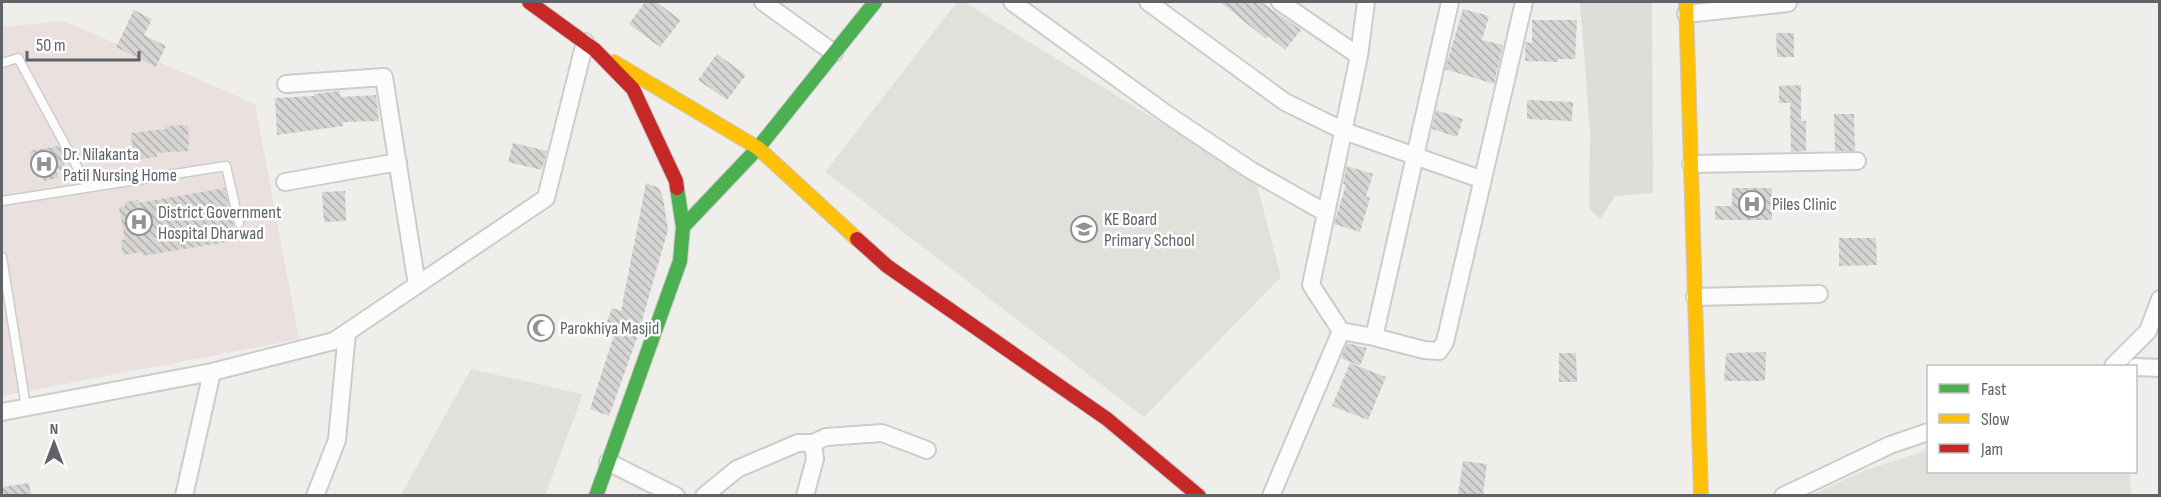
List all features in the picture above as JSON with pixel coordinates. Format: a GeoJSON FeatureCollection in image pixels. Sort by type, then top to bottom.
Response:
{"type":"FeatureCollection","features":[{"type":"Feature","properties":{"kind":"main road"},"geometry":{"type":"LineString","coordinates":[[529,2],[590,46],[758,148],[887,266],[1107,419],[1199,495]]}},
{"type":"Feature","properties":{"kind":"main road"},"geometry":{"type":"LineString","coordinates":[[683,227],[758,148],[875,2]]}},
{"type":"Feature","properties":{"kind":"main road"},"geometry":{"type":"LineString","coordinates":[[1686,8],[1701,495]]}},
{"type":"Feature","properties":{"kind":"main road"},"geometry":{"type":"LineString","coordinates":[[590,46],[633,90],[676,181],[683,227],[680,261],[596,495]]}},
{"type":"Feature","properties":{"kind":"street"},"geometry":{"type":"LineString","coordinates":[[763,2],[834,53]]}},
{"type":"Feature","properties":{"kind":"street"},"geometry":{"type":"LineString","coordinates":[[1012,2],[1252,171],[1326,213]]}},
{"type":"Feature","properties":{"kind":"street"},"geometry":{"type":"LineString","coordinates":[[1148,2],[1285,102],[1344,131],[1483,180]]}},
{"type":"Feature","properties":{"kind":"street"},"geometry":{"type":"LineString","coordinates":[[1280,2],[1359,56]]}},
{"type":"Feature","properties":{"kind":"street"},"geometry":{"type":"LineString","coordinates":[[1366,2],[1359,56],[1311,285],[1341,331],[1424,350],[1439,351],[1445,342],[1524,2]]}},
{"type":"Feature","properties":{"kind":"street"},"geometry":{"type":"LineString","coordinates":[[1374,337],[1450,2]]}},
{"type":"Feature","properties":{"kind":"street"},"geometry":{"type":"LineString","coordinates":[[1686,8],[1788,3]]}},
{"type":"Feature","properties":{"kind":"street"},"geometry":{"type":"LineString","coordinates":[[2,412],[212,372],[334,341],[546,198],[590,46]]}},
{"type":"Feature","properties":{"kind":"street"},"geometry":{"type":"LineString","coordinates":[[286,84],[384,77],[417,285]]}},
{"type":"Feature","properties":{"kind":"street"},"geometry":{"type":"LineString","coordinates":[[1691,164],[1857,161]]}},
{"type":"Feature","properties":{"kind":"street"},"geometry":{"type":"LineString","coordinates":[[285,182],[398,162]]}},
{"type":"Feature","properties":{"kind":"street"},"geometry":{"type":"LineString","coordinates":[[1695,297],[1819,294]]}},
{"type":"Feature","properties":{"kind":"street"},"geometry":{"type":"LineString","coordinates":[[2121,365],[2148,331],[2160,299]]}},
{"type":"Feature","properties":{"kind":"street"},"geometry":{"type":"LineString","coordinates":[[1271,495],[1341,331]]}},
{"type":"Feature","properties":{"kind":"street"},"geometry":{"type":"LineString","coordinates":[[315,495],[337,440],[347,332]]}},
{"type":"Feature","properties":{"kind":"street"},"geometry":{"type":"LineString","coordinates":[[2137,367],[2160,368]]}},
{"type":"Feature","properties":{"kind":"street"},"geometry":{"type":"LineString","coordinates":[[184,495],[212,372]]}},
{"type":"Feature","properties":{"kind":"street"},"geometry":{"type":"LineString","coordinates":[[704,495],[736,469],[798,443],[813,443],[826,437],[882,433],[927,450]]}},
{"type":"Feature","properties":{"kind":"street"},"geometry":{"type":"LineString","coordinates":[[1783,495],[1890,445],[1927,433]]}},
{"type":"Feature","properties":{"kind":"street"},"geometry":{"type":"LineString","coordinates":[[805,495],[815,459],[813,443]]}},
{"type":"Feature","properties":{"kind":"street"},"geometry":{"type":"LineString","coordinates":[[608,462],[676,495]]}},
{"type":"Feature","properties":{"kind":"lane"},"geometry":{"type":"LineString","coordinates":[[2,63],[18,58],[88,187]]}},
{"type":"Feature","properties":{"kind":"lane"},"geometry":{"type":"LineString","coordinates":[[2,201],[226,166],[239,224]]}},
{"type":"Feature","properties":{"kind":"lane"},"geometry":{"type":"LineString","coordinates":[[2,257],[26,407]]}},
{"type":"Feature","properties":{"kind":"shaded area","name":"KE Board Primary School"},"geometry":{"type":"Polygon","coordinates":[[[957,2],[964,2],[1256,181],[1281,277],[1144,417],[825,172],[957,2]]]}},
{"type":"Feature","properties":{"kind":"shaded area"},"geometry":{"type":"Polygon","coordinates":[[[1580,2],[1652,2],[1653,193],[1615,196],[1600,219],[1589,209],[1590,131],[1580,2]]]}},
{"type":"Feature","properties":{"kind":"shaded area","name":"District Government Hospital Dharwad"},"geometry":{"type":"Polygon","coordinates":[[[64,21],[255,104],[299,339],[2,396],[2,27],[64,21]]]}},
{"type":"Feature","properties":{"kind":"shaded area"},"geometry":{"type":"Polygon","coordinates":[[[471,369],[583,394],[545,495],[401,495],[471,369]]]}},
{"type":"Feature","properties":{"kind":"shaded area"},"geometry":{"type":"Polygon","coordinates":[[[1927,450],[1927,473],[2130,473],[2131,495],[1811,495],[1866,470],[1927,450]]]}},
{"type":"Feature","properties":{"kind":"building"},"geometry":{"type":"Polygon","coordinates":[[[645,2],[656,2],[681,20],[660,47],[629,24],[645,2]]]}},
{"type":"Feature","properties":{"kind":"building"},"geometry":{"type":"Polygon","coordinates":[[[1220,2],[1261,2],[1301,30],[1285,50],[1268,36],[1266,39],[1220,2]]]}},
{"type":"Feature","properties":{"kind":"building"},"geometry":{"type":"Polygon","coordinates":[[[1463,9],[1489,16],[1482,40],[1503,45],[1494,84],[1445,69],[1463,9]]]}},
{"type":"Feature","properties":{"kind":"building"},"geometry":{"type":"Polygon","coordinates":[[[134,10],[152,19],[144,35],[166,46],[156,67],[116,47],[134,10]]]}},
{"type":"Feature","properties":{"kind":"building"},"geometry":{"type":"Polygon","coordinates":[[[1532,20],[1577,20],[1575,59],[1558,59],[1558,62],[1525,61],[1525,42],[1532,43],[1532,20]]]}},
{"type":"Feature","properties":{"kind":"building"},"geometry":{"type":"Polygon","coordinates":[[[1776,33],[1794,33],[1794,57],[1777,57],[1776,33]]]}},
{"type":"Feature","properties":{"kind":"building"},"geometry":{"type":"Polygon","coordinates":[[[717,54],[746,75],[727,100],[698,80],[717,54]]]}},
{"type":"Feature","properties":{"kind":"building"},"geometry":{"type":"Polygon","coordinates":[[[1801,85],[1801,121],[1806,121],[1806,151],[1791,152],[1790,103],[1779,103],[1779,86],[1801,85]]]}},
{"type":"Feature","properties":{"kind":"building"},"geometry":{"type":"Polygon","coordinates":[[[340,91],[340,97],[376,95],[379,121],[343,122],[343,126],[277,135],[275,98],[314,96],[314,94],[340,91]]]}},
{"type":"Feature","properties":{"kind":"building"},"geometry":{"type":"Polygon","coordinates":[[[1527,100],[1573,102],[1572,121],[1527,119],[1527,100]]]}},
{"type":"Feature","properties":{"kind":"building"},"geometry":{"type":"Polygon","coordinates":[[[1436,110],[1463,119],[1457,137],[1432,129],[1436,110]]]}},
{"type":"Feature","properties":{"kind":"building"},"geometry":{"type":"Polygon","coordinates":[[[1834,114],[1854,114],[1855,151],[1835,151],[1834,114]]]}},
{"type":"Feature","properties":{"kind":"building"},"geometry":{"type":"Polygon","coordinates":[[[188,125],[189,151],[157,153],[157,157],[133,160],[131,133],[166,129],[166,126],[188,125]]]}},
{"type":"Feature","properties":{"kind":"building"},"geometry":{"type":"Polygon","coordinates":[[[513,143],[547,151],[542,170],[508,162],[513,143]]]}},
{"type":"Feature","properties":{"kind":"building"},"geometry":{"type":"Polygon","coordinates":[[[59,146],[63,154],[65,169],[56,170],[58,178],[44,181],[42,173],[34,174],[30,151],[59,146]]]}},
{"type":"Feature","properties":{"kind":"building"},"geometry":{"type":"Polygon","coordinates":[[[1347,166],[1373,174],[1366,197],[1370,198],[1360,232],[1334,224],[1346,185],[1343,184],[1347,166]]]}},
{"type":"Feature","properties":{"kind":"building"},"geometry":{"type":"Polygon","coordinates":[[[646,183],[659,188],[663,198],[668,230],[637,338],[609,416],[590,409],[616,329],[606,325],[612,308],[621,311],[646,183]]]}},
{"type":"Feature","properties":{"kind":"building"},"geometry":{"type":"Polygon","coordinates":[[[225,188],[236,238],[227,242],[142,256],[142,252],[123,255],[121,240],[125,239],[119,207],[125,206],[125,202],[138,200],[138,203],[225,188]]]}},
{"type":"Feature","properties":{"kind":"building"},"geometry":{"type":"Polygon","coordinates":[[[1732,188],[1772,188],[1772,220],[1715,220],[1715,206],[1732,206],[1732,188]]]}},
{"type":"Feature","properties":{"kind":"building"},"geometry":{"type":"Polygon","coordinates":[[[345,191],[346,221],[324,222],[322,192],[345,191]]]}},
{"type":"Feature","properties":{"kind":"building"},"geometry":{"type":"Polygon","coordinates":[[[1839,238],[1876,238],[1877,265],[1839,266],[1839,238]]]}},
{"type":"Feature","properties":{"kind":"building"},"geometry":{"type":"Polygon","coordinates":[[[1347,343],[1367,348],[1360,366],[1341,358],[1347,343]]]}},
{"type":"Feature","properties":{"kind":"building"},"geometry":{"type":"Polygon","coordinates":[[[1766,352],[1765,381],[1724,381],[1726,353],[1766,352]]]}},
{"type":"Feature","properties":{"kind":"building"},"geometry":{"type":"Polygon","coordinates":[[[1559,353],[1576,353],[1577,382],[1559,382],[1559,353]]]}},
{"type":"Feature","properties":{"kind":"building"},"geometry":{"type":"Polygon","coordinates":[[[1350,363],[1386,377],[1368,420],[1332,406],[1350,363]]]}},
{"type":"Feature","properties":{"kind":"building"},"geometry":{"type":"Polygon","coordinates":[[[1463,461],[1487,464],[1483,495],[1458,495],[1463,461]]]}},
{"type":"Feature","properties":{"kind":"building"},"geometry":{"type":"Polygon","coordinates":[[[29,483],[31,495],[2,495],[2,487],[29,483]]]}},
{"type":"Feature","properties":{"kind":"traffic: fast"},"geometry":{"type":"LineString","coordinates":[[683,227],[758,148],[875,2]]}},
{"type":"Feature","properties":{"kind":"traffic: fast"},"geometry":{"type":"LineString","coordinates":[[596,496],[680,261],[683,227],[677,188]]}},
{"type":"Feature","properties":{"kind":"traffic: slow"},"geometry":{"type":"LineString","coordinates":[[1686,2],[1701,496]]}},
{"type":"Feature","properties":{"kind":"traffic: slow"},"geometry":{"type":"LineString","coordinates":[[614,62],[758,148],[857,239]]}},
{"type":"Feature","properties":{"kind":"traffic: jam"},"geometry":{"type":"LineString","coordinates":[[529,2],[595,50],[633,89],[676,181],[677,188]]}},
{"type":"Feature","properties":{"kind":"traffic: jam"},"geometry":{"type":"LineString","coordinates":[[857,239],[887,266],[1107,419],[1199,496]]}},
{"type":"Feature","properties":{"kind":"place","name":"Dr. Nilakanta Patil Nursing Home"},"geometry":{"type":"Point","coordinates":[44,164]}},
{"type":"Feature","properties":{"kind":"place","name":"Piles Clinic"},"geometry":{"type":"Point","coordinates":[1752,204]}},
{"type":"Feature","properties":{"kind":"place","name":"District Government Hospital Dharwad"},"geometry":{"type":"Point","coordinates":[139,222]}},
{"type":"Feature","properties":{"kind":"place","name":"KE Board Primary School"},"geometry":{"type":"Point","coordinates":[1084,229]}},
{"type":"Feature","properties":{"kind":"place","name":"Parokhiya Masjid"},"geometry":{"type":"Point","coordinates":[541,328]}}]}
